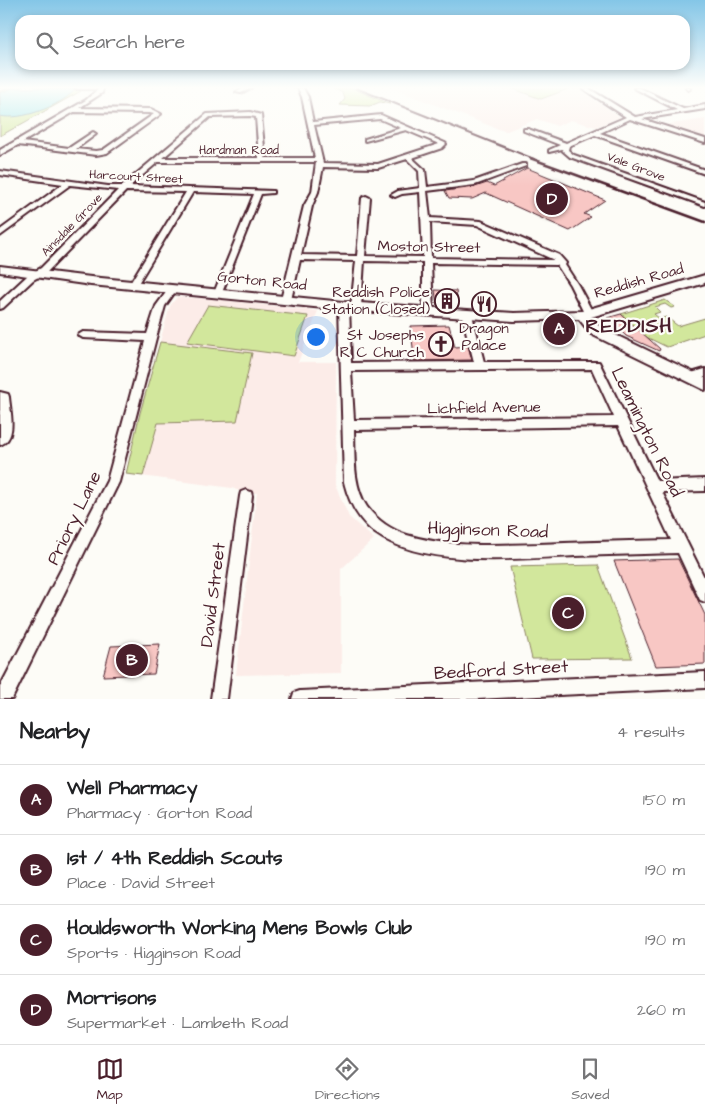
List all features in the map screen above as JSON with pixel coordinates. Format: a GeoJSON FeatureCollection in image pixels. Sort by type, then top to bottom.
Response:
{"type":"FeatureCollection","features":[{"type":"Feature","properties":{"kind":"main road","name":"Gorton Road"},"geometry":{"type":"LineString","coordinates":[[0,269],[36,275],[350,307],[467,314],[555,316],[586,313]]}},
{"type":"Feature","properties":{"kind":"main road","name":"Reddish Road"},"geometry":{"type":"LineString","coordinates":[[586,313],[705,279]]}},
{"type":"Feature","properties":{"kind":"main road"},"geometry":{"type":"LineString","coordinates":[[586,313],[596,331],[623,344]]}},
{"type":"Feature","properties":{"kind":"main road"},"geometry":{"type":"LineString","coordinates":[[555,316],[701,378]]}},
{"type":"Feature","properties":{"kind":"street"},"geometry":{"type":"LineString","coordinates":[[0,153],[55,121]]}},
{"type":"Feature","properties":{"kind":"street"},"geometry":{"type":"LineString","coordinates":[[18,142],[96,153],[110,150],[149,121]]}},
{"type":"Feature","properties":{"kind":"street","name":"Ainsdale Grove"},"geometry":{"type":"LineString","coordinates":[[2,302],[44,270],[124,189],[203,121]]}},
{"type":"Feature","properties":{"kind":"street","name":"Ainsdale Grove"},"geometry":{"type":"LineString","coordinates":[[259,121],[262,161]]}},
{"type":"Feature","properties":{"kind":"street"},"geometry":{"type":"LineString","coordinates":[[286,300],[308,206],[315,192],[320,163],[309,121]]}},
{"type":"Feature","properties":{"kind":"street"},"geometry":{"type":"LineString","coordinates":[[310,124],[344,121]]}},
{"type":"Feature","properties":{"kind":"street"},"geometry":{"type":"LineString","coordinates":[[389,121],[406,128]]}},
{"type":"Feature","properties":{"kind":"street"},"geometry":{"type":"LineString","coordinates":[[551,151],[626,121]]}},
{"type":"Feature","properties":{"kind":"street"},"geometry":{"type":"LineString","coordinates":[[640,121],[705,141]]}},
{"type":"Feature","properties":{"kind":"street"},"geometry":{"type":"LineString","coordinates":[[367,140],[406,128]]}},
{"type":"Feature","properties":{"kind":"street","name":"Hardman Road"},"geometry":{"type":"LineString","coordinates":[[158,160],[262,161],[378,166],[409,158],[440,147],[443,144],[406,128]]}},
{"type":"Feature","properties":{"kind":"street"},"geometry":{"type":"LineString","coordinates":[[526,130],[566,145]]}},
{"type":"Feature","properties":{"kind":"street"},"geometry":{"type":"LineString","coordinates":[[70,150],[93,134]]}},
{"type":"Feature","properties":{"kind":"street"},"geometry":{"type":"LineString","coordinates":[[595,134],[705,172]]}},
{"type":"Feature","properties":{"kind":"street","name":"Vale Grove"},"geometry":{"type":"LineString","coordinates":[[566,145],[565,150],[572,156],[705,204]]}},
{"type":"Feature","properties":{"kind":"street"},"geometry":{"type":"LineString","coordinates":[[409,158],[422,170],[422,190],[426,220],[428,312]]}},
{"type":"Feature","properties":{"kind":"street"},"geometry":{"type":"LineString","coordinates":[[395,195],[400,192],[476,182],[524,165]]}},
{"type":"Feature","properties":{"kind":"street","name":"Harcourt Street"},"geometry":{"type":"LineString","coordinates":[[0,173],[124,189],[271,192]]}},
{"type":"Feature","properties":{"kind":"street"},"geometry":{"type":"LineString","coordinates":[[0,182],[11,175]]}},
{"type":"Feature","properties":{"kind":"street"},"geometry":{"type":"LineString","coordinates":[[0,234],[68,183]]}},
{"type":"Feature","properties":{"kind":"street"},"geometry":{"type":"LineString","coordinates":[[133,285],[190,191]]}},
{"type":"Feature","properties":{"kind":"street"},"geometry":{"type":"LineString","coordinates":[[218,293],[258,192]]}},
{"type":"Feature","properties":{"kind":"street","name":"Higginson Road"},"geometry":{"type":"LineString","coordinates":[[366,198],[361,259],[350,307],[346,367],[350,482],[357,504],[364,514],[387,533],[410,543],[443,549],[502,551],[682,546]]}},
{"type":"Feature","properties":{"kind":"street"},"geometry":{"type":"LineString","coordinates":[[426,220],[478,223],[552,254],[562,263],[586,313]]}},
{"type":"Feature","properties":{"kind":"street","name":"Moston Street"},"geometry":{"type":"LineString","coordinates":[[296,257],[562,263]]}},
{"type":"Feature","properties":{"kind":"street","name":"Priory Lane"},"geometry":{"type":"LineString","coordinates":[[3,699],[113,482],[151,338],[161,306],[173,289]]}},
{"type":"Feature","properties":{"kind":"street"},"geometry":{"type":"LineString","coordinates":[[346,367],[480,366],[467,314]]}},
{"type":"Feature","properties":{"kind":"street"},"geometry":{"type":"LineString","coordinates":[[83,336],[151,338]]}},
{"type":"Feature","properties":{"kind":"street","name":"Leamington Road"},"geometry":{"type":"LineString","coordinates":[[480,366],[595,365],[682,546],[699,571],[705,595]]}},
{"type":"Feature","properties":{"kind":"street"},"geometry":{"type":"LineString","coordinates":[[0,396],[4,397],[6,432],[0,440]]}},
{"type":"Feature","properties":{"kind":"street","name":"Lichfield Avenue"},"geometry":{"type":"LineString","coordinates":[[347,425],[622,420]]}},
{"type":"Feature","properties":{"kind":"street"},"geometry":{"type":"LineString","coordinates":[[653,487],[705,485]]}},
{"type":"Feature","properties":{"kind":"street","name":"David Street"},"geometry":{"type":"LineString","coordinates":[[219,699],[246,496]]}},
{"type":"Feature","properties":{"kind":"street","name":"Bedford Street"},"geometry":{"type":"LineString","coordinates":[[300,699],[705,680]]}},
{"type":"Feature","properties":{"kind":"shaded area"},"geometry":{"type":"Polygon","coordinates":[[[476,121],[533,121],[507,131],[476,121]]]}},
{"type":"Feature","properties":{"kind":"shaded area"},"geometry":{"type":"Polygon","coordinates":[[[542,121],[570,121],[557,126],[542,121]]]}},
{"type":"Feature","properties":{"kind":"shaded area"},"geometry":{"type":"Polygon","coordinates":[[[573,121],[611,121],[596,127],[573,121]]]}},
{"type":"Feature","properties":{"kind":"shaded area"},"geometry":{"type":"Polygon","coordinates":[[[705,121],[705,139],[665,125],[705,121]]]}},
{"type":"Feature","properties":{"kind":"shaded area"},"geometry":{"type":"Polygon","coordinates":[[[177,297],[214,299],[318,311],[298,362],[336,362],[335,485],[349,517],[374,539],[341,569],[341,673],[236,675],[257,493],[244,493],[232,488],[126,474],[140,413],[170,306],[177,297]]]}},
{"type":"Feature","properties":{"kind":"green space"},"geometry":{"type":"Polygon","coordinates":[[[0,121],[28,121],[0,136],[0,121]]]}},
{"type":"Feature","properties":{"kind":"green space"},"geometry":{"type":"Polygon","coordinates":[[[665,300],[675,307],[671,308],[665,304],[655,307],[660,312],[654,314],[660,319],[666,317],[678,326],[705,318],[705,334],[667,347],[636,332],[639,331],[621,314],[665,300]]]}},
{"type":"Feature","properties":{"kind":"green space"},"geometry":{"type":"Polygon","coordinates":[[[208,305],[308,316],[294,356],[187,342],[208,305]]]}},
{"type":"Feature","properties":{"kind":"green space"},"geometry":{"type":"Polygon","coordinates":[[[160,342],[252,353],[237,421],[158,423],[143,476],[126,474],[140,413],[160,342]]]}},
{"type":"Feature","properties":{"kind":"green space"},"geometry":{"type":"Polygon","coordinates":[[[598,565],[632,658],[532,659],[510,567],[598,565]]]}},
{"type":"Feature","properties":{"kind":"building"},"geometry":{"type":"Polygon","coordinates":[[[527,168],[605,200],[584,214],[591,217],[570,231],[486,193],[472,199],[449,198],[445,191],[475,187],[487,183],[494,186],[527,168]]]}},
{"type":"Feature","properties":{"kind":"building","name":"Reddish Police Station (Closed)"},"geometry":{"type":"Polygon","coordinates":[[[435,290],[456,291],[458,306],[437,305],[435,290]]]}},
{"type":"Feature","properties":{"kind":"building"},"geometry":{"type":"Polygon","coordinates":[[[621,314],[660,349],[659,351],[626,336],[607,318],[621,314]]]}},
{"type":"Feature","properties":{"kind":"building","name":"St Josephs R C Church"},"geometry":{"type":"Polygon","coordinates":[[[449,325],[455,347],[468,346],[472,360],[415,361],[410,326],[449,325]]]}},
{"type":"Feature","properties":{"kind":"building"},"geometry":{"type":"Polygon","coordinates":[[[678,559],[705,615],[705,664],[656,666],[614,561],[678,559]]]}},
{"type":"Feature","properties":{"kind":"building"},"geometry":{"type":"Polygon","coordinates":[[[160,644],[154,674],[103,676],[111,646],[160,644]]]}},
{"type":"Feature","properties":{"kind":"railway"},"geometry":{"type":"LineString","coordinates":[[438,121],[534,159]]}},
{"type":"Feature","properties":{"kind":"railway"},"geometry":{"type":"LineString","coordinates":[[530,158],[705,222]]}},
{"type":"Feature","properties":{"kind":"place","name":"Morrisons"},"geometry":{"type":"Point","coordinates":[552,199]}},
{"type":"Feature","properties":{"kind":"place","name":"Reddish Police Station (Closed)"},"geometry":{"type":"Point","coordinates":[447,301]}},
{"type":"Feature","properties":{"kind":"place","name":"Dragon Palace"},"geometry":{"type":"Point","coordinates":[484,304]}},
{"type":"Feature","properties":{"kind":"place","name":"Well Pharmacy"},"geometry":{"type":"Point","coordinates":[559,329]}},
{"type":"Feature","properties":{"kind":"place","name":"St Josephs R C Church"},"geometry":{"type":"Point","coordinates":[441,344]}},
{"type":"Feature","properties":{"kind":"place","name":"Houldsworth Working Mens Bowls Club"},"geometry":{"type":"Point","coordinates":[568,613]}},
{"type":"Feature","properties":{"kind":"place","name":"1st / 4th Reddish Scouts"},"geometry":{"type":"Point","coordinates":[132,660]}},
{"type":"Feature","properties":{"kind":"district","name":"REDDISH"},"geometry":{"type":"Point","coordinates":[629,326]}}]}
